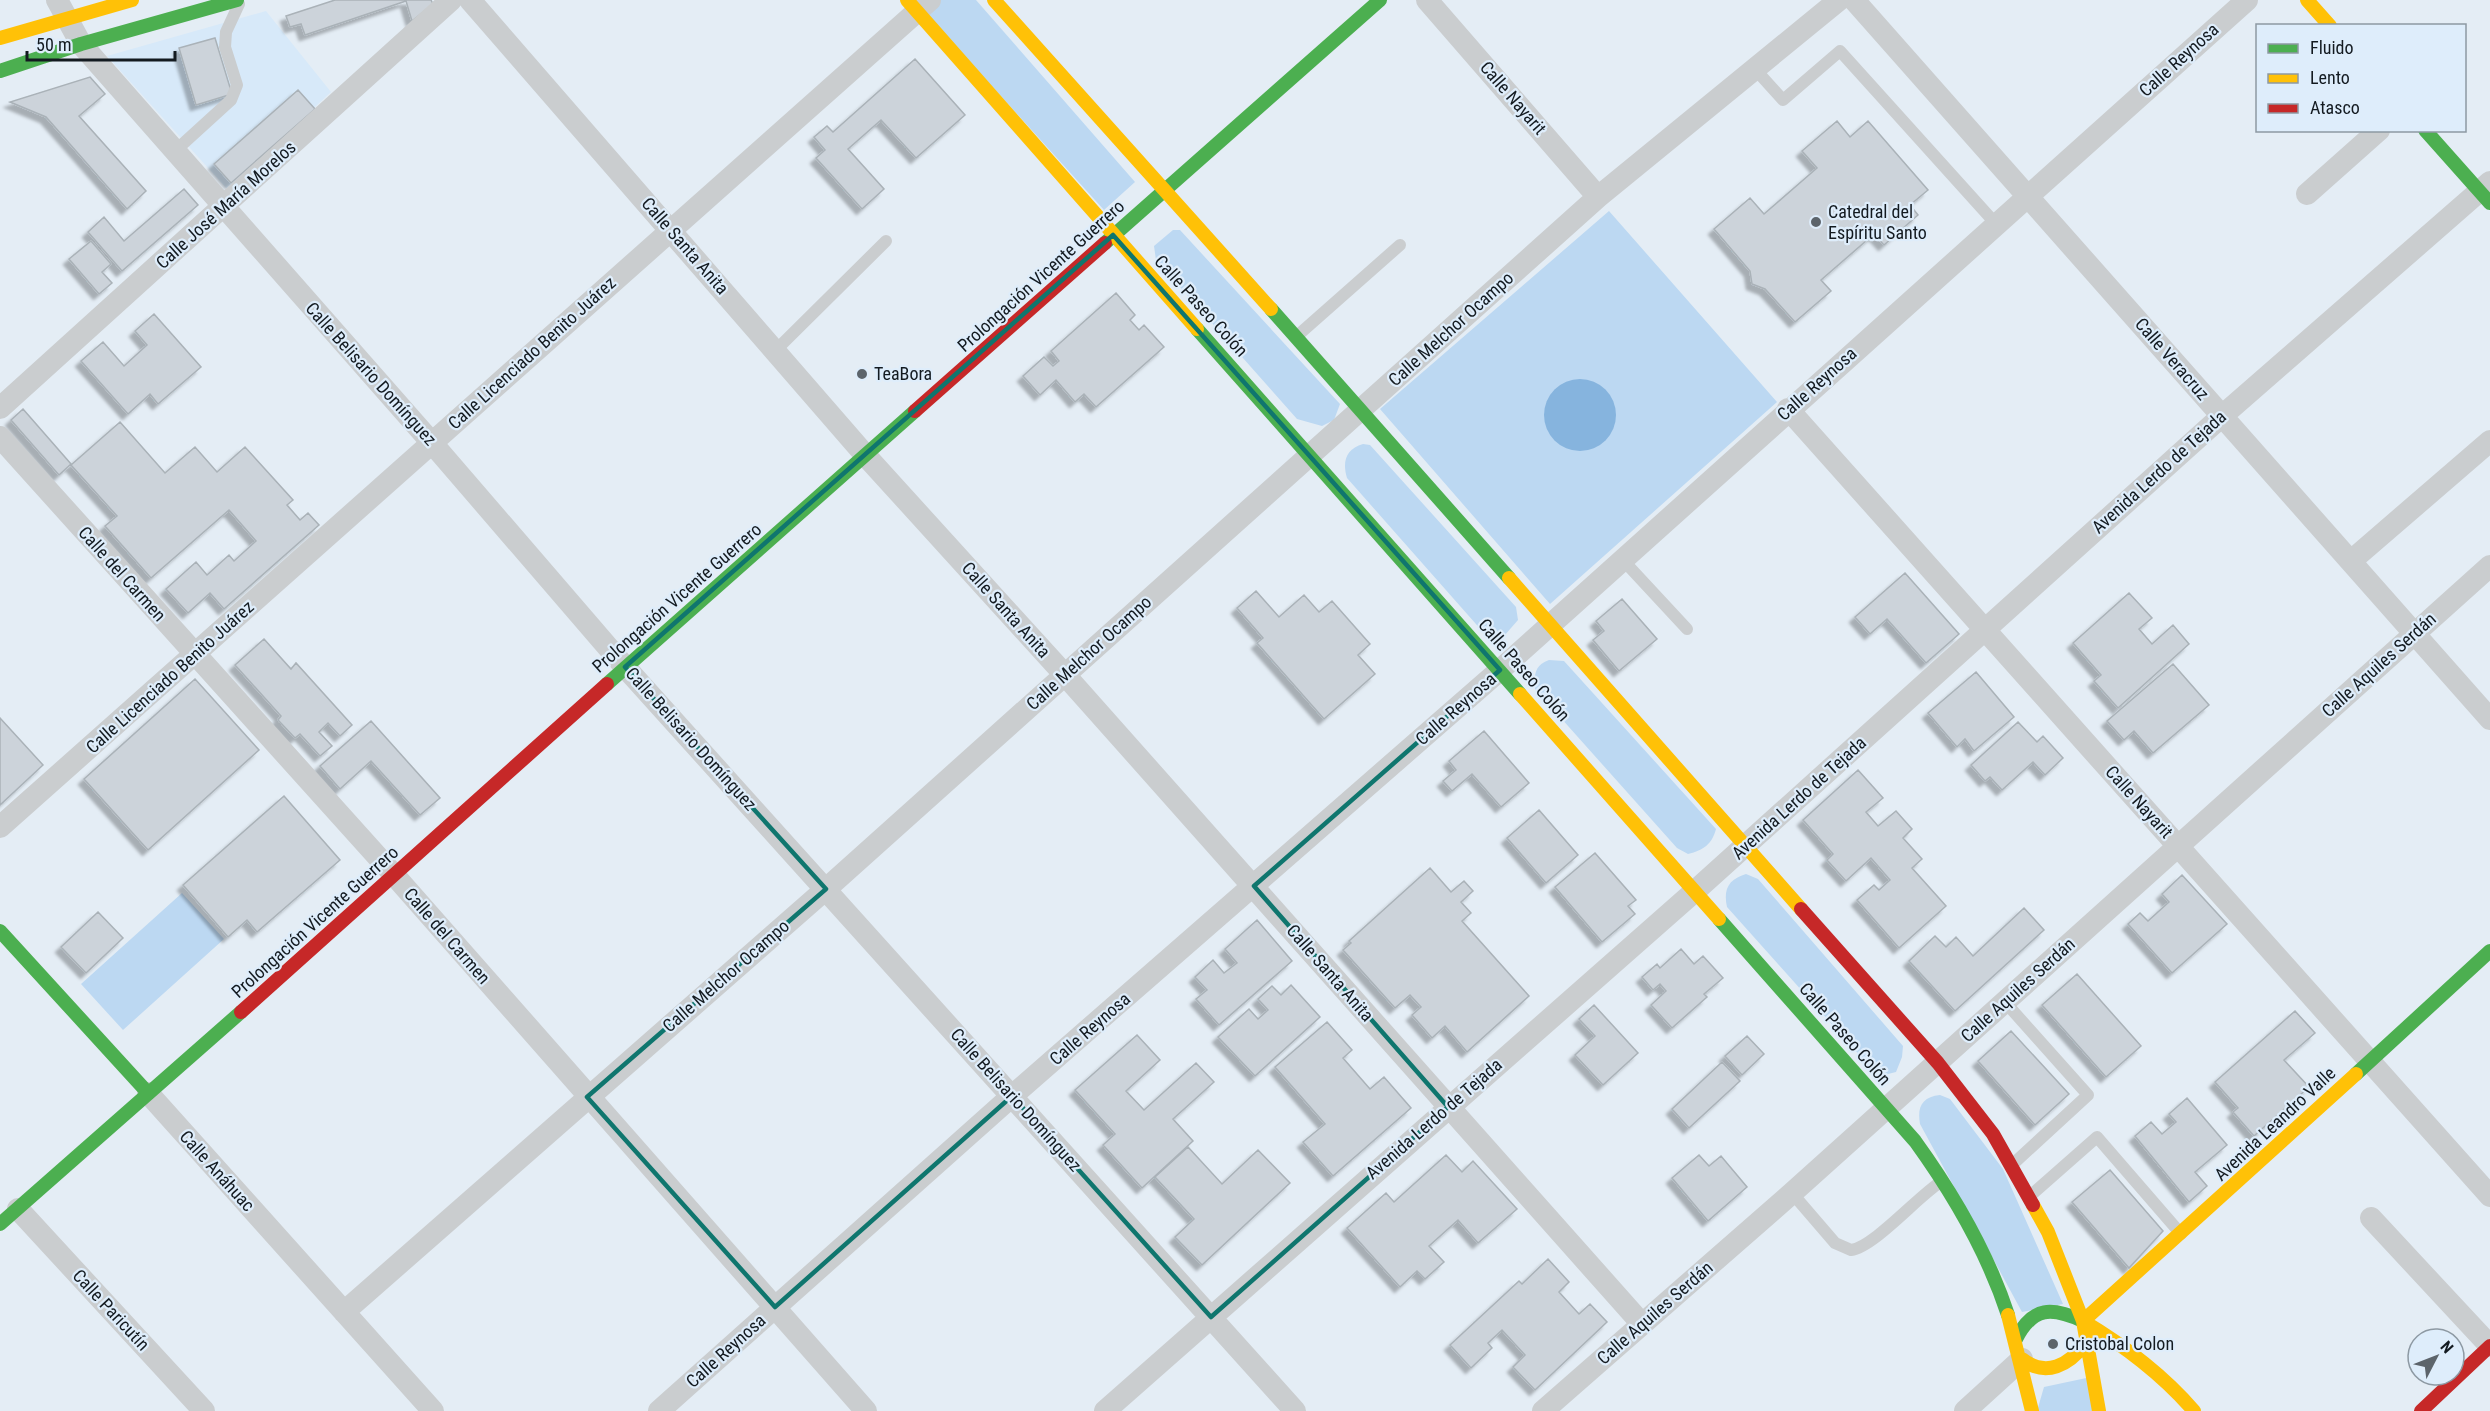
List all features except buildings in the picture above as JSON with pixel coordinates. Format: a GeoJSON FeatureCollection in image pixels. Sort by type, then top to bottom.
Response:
{"type":"FeatureCollection","features":[{"type":"Feature","properties":{"kind":"main road"},"geometry":{"type":"LineString","coordinates":[[0,38],[54,5],[132,0]]}},
{"type":"Feature","properties":{"kind":"main road"},"geometry":{"type":"LineString","coordinates":[[0,71],[81,44],[239,0]]}},
{"type":"Feature","properties":{"kind":"main road"},"geometry":{"type":"LineString","coordinates":[[994,0],[1296,337],[1938,1063],[1993,1134],[2048,1232],[2083,1321],[2099,1411]]}},
{"type":"Feature","properties":{"kind":"main road","name":"Prolongación Vicente Guerrero"},"geometry":{"type":"LineString","coordinates":[[0,1224],[395,876],[625,667],[1380,0]]}},
{"type":"Feature","properties":{"kind":"main road"},"geometry":{"type":"LineString","coordinates":[[2307,0],[2328,24]]}},
{"type":"Feature","properties":{"kind":"main road","name":"Calle Paseo Colón"},"geometry":{"type":"LineString","coordinates":[[918,4],[1113,235],[1309,453],[1886,1107],[1944,1180],[1980,1245],[2019,1349],[2032,1411]]}},
{"type":"Feature","properties":{"kind":"main road"},"geometry":{"type":"LineString","coordinates":[[2427,132],[2487,192]]}},
{"type":"Feature","properties":{"kind":"main road","name":"Calle Anáhuac"},"geometry":{"type":"LineString","coordinates":[[0,931],[148,1094]]}},
{"type":"Feature","properties":{"kind":"main road","name":"Avenida Leandro Valle"},"geometry":{"type":"LineString","coordinates":[[2083,1321],[2099,1304],[2182,1234],[2490,951]]}},
{"type":"Feature","properties":{"kind":"main road"},"geometry":{"type":"LineString","coordinates":[[2086,1343],[2077,1356],[2056,1369],[2035,1368],[2019,1349],[2025,1324],[2040,1312],[2062,1312],[2083,1321],[2132,1350],[2157,1370],[2194,1411]]}},
{"type":"Feature","properties":{"kind":"main road"},"geometry":{"type":"LineString","coordinates":[[2421,1411],[2490,1346]]}},
{"type":"Feature","properties":{"kind":"street","name":"Calle José María Morelos"},"geometry":{"type":"LineString","coordinates":[[0,408],[224,208],[451,0]]}},
{"type":"Feature","properties":{"kind":"street","name":"Calle Santa Anita"},"geometry":{"type":"LineString","coordinates":[[470,0],[866,456],[1254,886],[1642,1324]]}},
{"type":"Feature","properties":{"kind":"street","name":"Calle Nayarit"},"geometry":{"type":"LineString","coordinates":[[1427,0],[1598,197]]}},
{"type":"Feature","properties":{"kind":"street","name":"Calle Melchor Ocampo"},"geometry":{"type":"LineString","coordinates":[[344,1312],[826,889],[1309,453],[1598,197],[1839,0]]}},
{"type":"Feature","properties":{"kind":"street","name":"Calle Veracruz"},"geometry":{"type":"LineString","coordinates":[[1854,0],[2490,719]]}},
{"type":"Feature","properties":{"kind":"street","name":"Calle Reynosa"},"geometry":{"type":"LineString","coordinates":[[659,1411],[1012,1096],[1500,670],[1788,409],[2247,0]]}},
{"type":"Feature","properties":{"kind":"street","name":"Calle Licenciado Benito Juárez"},"geometry":{"type":"LineString","coordinates":[[0,827],[195,656],[671,230],[918,4]]}},
{"type":"Feature","properties":{"kind":"street","name":"Calle Belisario Domínguez"},"geometry":{"type":"LineString","coordinates":[[54,5],[81,44],[432,443],[625,667],[1295,1411]]}},
{"type":"Feature","properties":{"kind":"street"},"geometry":{"type":"LineString","coordinates":[[2307,194],[2377,132]]}},
{"type":"Feature","properties":{"kind":"street","name":"Avenida Lerdo de Tejada"},"geometry":{"type":"LineString","coordinates":[[1105,1411],[1746,846],[2222,416],[2487,192]]}},
{"type":"Feature","properties":{"kind":"street","name":"Calle Nayarit"},"geometry":{"type":"LineString","coordinates":[[1788,409],[2490,1196]]}},
{"type":"Feature","properties":{"kind":"street","name":"Calle del Carmen"},"geometry":{"type":"LineString","coordinates":[[0,437],[395,876],[587,1097],[866,1411]]}},
{"type":"Feature","properties":{"kind":"street"},"geometry":{"type":"LineString","coordinates":[[2351,561],[2490,441]]}},
{"type":"Feature","properties":{"kind":"street","name":"Calle Aquiles Serdán"},"geometry":{"type":"LineString","coordinates":[[1543,1411],[1938,1063],[2490,566]]}},
{"type":"Feature","properties":{"kind":"street","name":"Calle Anáhuac"},"geometry":{"type":"LineString","coordinates":[[148,1094],[433,1411]]}},
{"type":"Feature","properties":{"kind":"street","name":"Calle Paricutín"},"geometry":{"type":"LineString","coordinates":[[18,1209],[204,1411]]}},
{"type":"Feature","properties":{"kind":"street"},"geometry":{"type":"LineString","coordinates":[[2371,1218],[2490,1346]]}},
{"type":"Feature","properties":{"kind":"street"},"geometry":{"type":"LineString","coordinates":[[1965,1411],[2019,1349]]}},
{"type":"Feature","properties":{"kind":"lane"},"geometry":{"type":"LineString","coordinates":[[175,151],[231,100],[237,86],[225,47],[226,32],[239,0]]}},
{"type":"Feature","properties":{"kind":"lane"},"geometry":{"type":"LineString","coordinates":[[1755,69],[1784,100],[1840,51],[1996,224]]}},
{"type":"Feature","properties":{"kind":"lane"},"geometry":{"type":"LineString","coordinates":[[775,351],[886,241]]}},
{"type":"Feature","properties":{"kind":"lane"},"geometry":{"type":"LineString","coordinates":[[1296,337],[1400,245]]}},
{"type":"Feature","properties":{"kind":"lane"},"geometry":{"type":"LineString","coordinates":[[1622,559],[1687,629]]}},
{"type":"Feature","properties":{"kind":"lane"},"geometry":{"type":"LineString","coordinates":[[2005,1002],[2088,1095],[2012,1165]]}},
{"type":"Feature","properties":{"kind":"lane"},"geometry":{"type":"LineString","coordinates":[[2030,1197],[2097,1137],[2182,1234]]}},
{"type":"Feature","properties":{"kind":"lane"},"geometry":{"type":"LineString","coordinates":[[1792,1193],[1835,1243],[1851,1250],[1866,1244],[1927,1190],[1944,1180]]}},
{"type":"Feature","properties":{"kind":"highlighted area"},"geometry":{"type":"Polygon","coordinates":[[[1113,235],[1500,670],[1254,886],[1448,1107],[1211,1317],[1012,1096],[775,1307],[587,1097],[826,889],[625,667],[1113,235]]]}},
{"type":"Feature","properties":{"kind":"shaded area"},"geometry":{"type":"Polygon","coordinates":[[[914,0],[976,0],[1135,182],[1104,210],[914,0]]]}},
{"type":"Feature","properties":{"kind":"shaded area"},"geometry":{"type":"Polygon","coordinates":[[[266,11],[331,92],[227,189],[107,56],[266,11]]]}},
{"type":"Feature","properties":{"kind":"shaded area"},"geometry":{"type":"Polygon","coordinates":[[[1609,211],[1777,402],[1550,604],[1380,409],[1609,211]]]}},
{"type":"Feature","properties":{"kind":"shaded area"},"geometry":{"type":"Polygon","coordinates":[[[1173,230],[1180,230],[1340,404],[1334,420],[1322,426],[1297,419],[1156,260],[1154,246],[1173,230]]]}},
{"type":"Feature","properties":{"kind":"shaded area"},"geometry":{"type":"Polygon","coordinates":[[[1573,379],[1587,379],[1606,389],[1616,408],[1616,422],[1606,441],[1587,451],[1573,451],[1554,441],[1544,422],[1544,408],[1554,389],[1573,379]]]}},
{"type":"Feature","properties":{"kind":"shaded area"},"geometry":{"type":"Polygon","coordinates":[[[1363,444],[1370,445],[1516,607],[1518,620],[1504,636],[1492,636],[1483,632],[1347,478],[1345,461],[1349,452],[1363,444]]]}},
{"type":"Feature","properties":{"kind":"shaded area"},"geometry":{"type":"Polygon","coordinates":[[[1549,660],[1564,661],[1716,829],[1706,846],[1688,854],[1677,848],[1535,689],[1535,675],[1538,668],[1549,660]]]}},
{"type":"Feature","properties":{"kind":"shaded area"},"geometry":{"type":"Polygon","coordinates":[[[1746,874],[1758,879],[1903,1046],[1902,1057],[1896,1072],[1888,1074],[1871,1068],[1727,907],[1726,895],[1731,882],[1746,874]]]}},
{"type":"Feature","properties":{"kind":"shaded area"},"geometry":{"type":"Polygon","coordinates":[[[182,893],[224,939],[123,1030],[81,984],[182,893]]]}},
{"type":"Feature","properties":{"kind":"shaded area"},"geometry":{"type":"Polygon","coordinates":[[[1940,1095],[1950,1099],[2003,1169],[2063,1304],[2022,1312],[1920,1124],[1919,1113],[1922,1104],[1929,1098],[1940,1095]]]}},
{"type":"Feature","properties":{"kind":"shaded area"},"geometry":{"type":"Polygon","coordinates":[[[2091,1377],[2099,1411],[2037,1411],[2044,1387],[2091,1377]]]}},
{"type":"Feature","properties":{"kind":"traffic: fast"},"geometry":{"type":"LineString","coordinates":[[0,71],[81,44],[237,0]]}},
{"type":"Feature","properties":{"kind":"traffic: fast"},"geometry":{"type":"LineString","coordinates":[[1105,243],[1380,0]]}},
{"type":"Feature","properties":{"kind":"traffic: fast"},"geometry":{"type":"LineString","coordinates":[[2427,132],[2490,203]]}},
{"type":"Feature","properties":{"kind":"traffic: fast"},"geometry":{"type":"LineString","coordinates":[[1271,309],[1509,578]]}},
{"type":"Feature","properties":{"kind":"traffic: fast"},"geometry":{"type":"LineString","coordinates":[[1197,329],[1520,694]]}},
{"type":"Feature","properties":{"kind":"traffic: fast"},"geometry":{"type":"LineString","coordinates":[[607,684],[915,411]]}},
{"type":"Feature","properties":{"kind":"traffic: fast"},"geometry":{"type":"LineString","coordinates":[[1719,919],[1915,1141],[1943,1182],[1980,1246],[2008,1315]]}},
{"type":"Feature","properties":{"kind":"traffic: fast"},"geometry":{"type":"LineString","coordinates":[[0,931],[148,1093]]}},
{"type":"Feature","properties":{"kind":"traffic: fast"},"geometry":{"type":"LineString","coordinates":[[2356,1074],[2490,951]]}},
{"type":"Feature","properties":{"kind":"traffic: fast"},"geometry":{"type":"LineString","coordinates":[[0,1224],[241,1012]]}},
{"type":"Feature","properties":{"kind":"traffic: fast"},"geometry":{"type":"LineString","coordinates":[[2016,1339],[2029,1320],[2044,1312],[2062,1313],[2083,1321]]}},
{"type":"Feature","properties":{"kind":"traffic: slow"},"geometry":{"type":"LineString","coordinates":[[0,38],[132,0]]}},
{"type":"Feature","properties":{"kind":"traffic: slow"},"geometry":{"type":"LineString","coordinates":[[907,0],[1197,329]]}},
{"type":"Feature","properties":{"kind":"traffic: slow"},"geometry":{"type":"LineString","coordinates":[[994,0],[1271,309]]}},
{"type":"Feature","properties":{"kind":"traffic: slow"},"geometry":{"type":"LineString","coordinates":[[2307,0],[2328,24]]}},
{"type":"Feature","properties":{"kind":"traffic: slow"},"geometry":{"type":"LineString","coordinates":[[1509,578],[1801,909]]}},
{"type":"Feature","properties":{"kind":"traffic: slow"},"geometry":{"type":"LineString","coordinates":[[1520,694],[1719,919]]}},
{"type":"Feature","properties":{"kind":"traffic: slow"},"geometry":{"type":"LineString","coordinates":[[2194,1411],[2142,1362],[2114,1340],[2083,1321],[2356,1074]]}},
{"type":"Feature","properties":{"kind":"traffic: slow"},"geometry":{"type":"LineString","coordinates":[[2033,1205],[2048,1232],[2083,1321],[2099,1411]]}},
{"type":"Feature","properties":{"kind":"traffic: slow"},"geometry":{"type":"LineString","coordinates":[[2008,1315],[2032,1411]]}},
{"type":"Feature","properties":{"kind":"traffic: slow"},"geometry":{"type":"LineString","coordinates":[[2022,1359],[2040,1368],[2057,1366],[2065,1363],[2086,1343]]}},
{"type":"Feature","properties":{"kind":"traffic: jam"},"geometry":{"type":"LineString","coordinates":[[915,411],[1105,243]]}},
{"type":"Feature","properties":{"kind":"traffic: jam"},"geometry":{"type":"LineString","coordinates":[[241,1012],[607,684]]}},
{"type":"Feature","properties":{"kind":"traffic: jam"},"geometry":{"type":"LineString","coordinates":[[1801,909],[1938,1063],[1993,1134],[2033,1205]]}},
{"type":"Feature","properties":{"kind":"traffic: jam"},"geometry":{"type":"LineString","coordinates":[[2421,1411],[2490,1346]]}},
{"type":"Feature","properties":{"kind":"place","name":"Catedral del Espíritu Santo"},"geometry":{"type":"Point","coordinates":[1816,222]}},
{"type":"Feature","properties":{"kind":"place","name":"TeaBora"},"geometry":{"type":"Point","coordinates":[862,374]}},
{"type":"Feature","properties":{"kind":"place","name":"Cristobal Colon"},"geometry":{"type":"Point","coordinates":[2053,1344]}}]}
